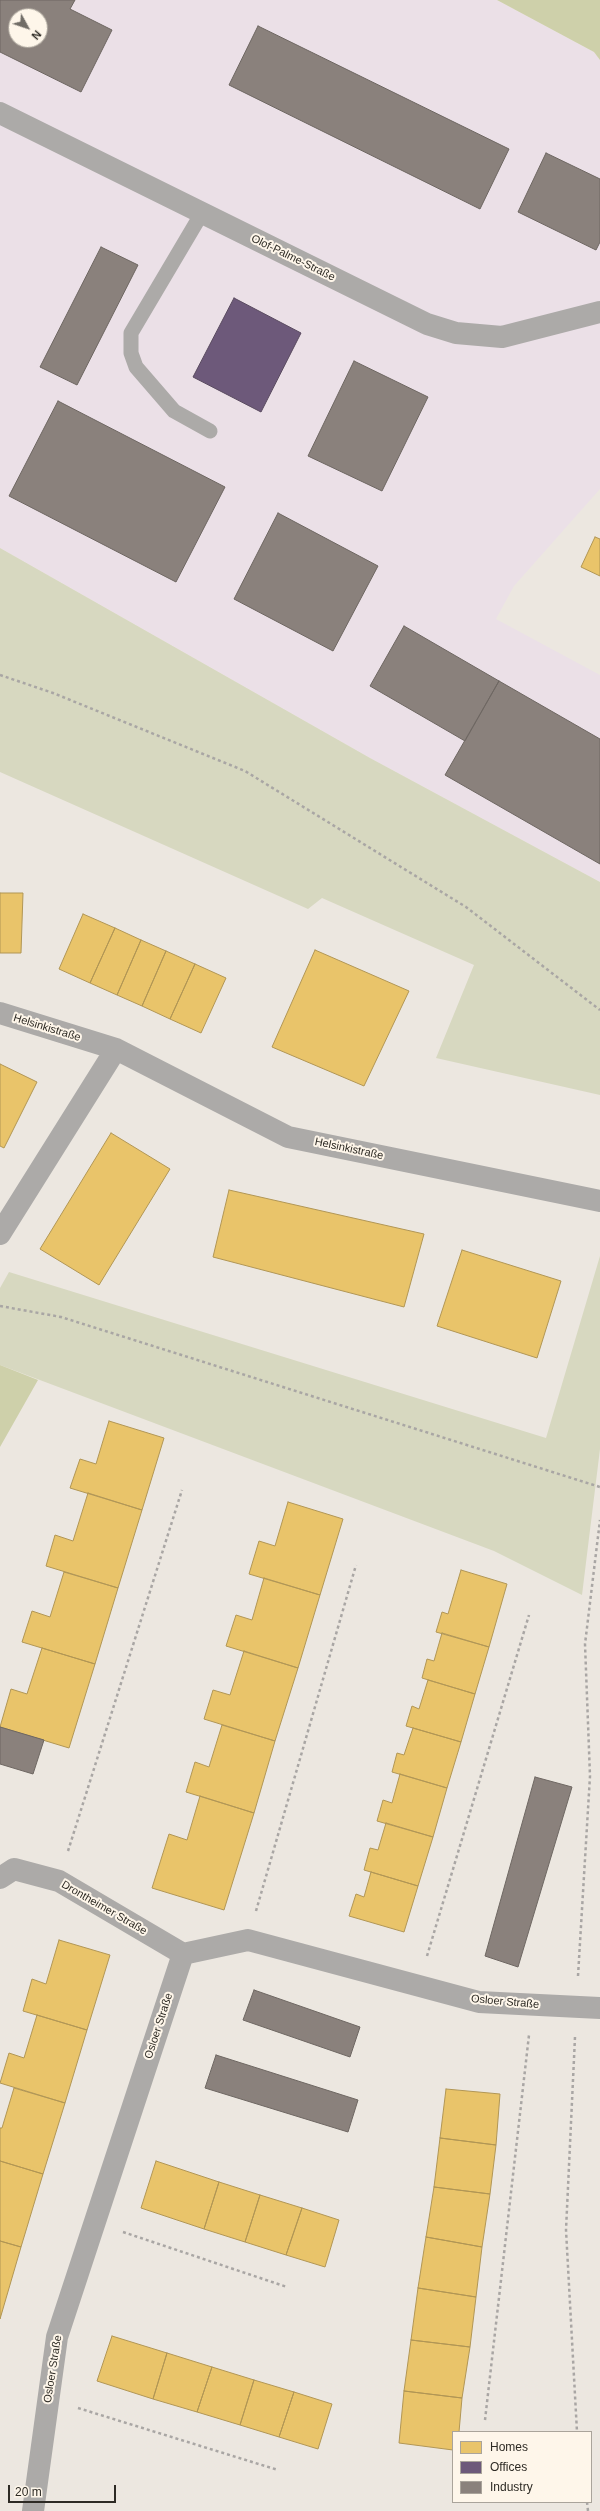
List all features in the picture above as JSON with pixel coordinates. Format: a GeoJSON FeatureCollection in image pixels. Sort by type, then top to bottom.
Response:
{"type":"FeatureCollection","features":[{"type":"Feature","properties":{"kind":"street","name":"Olof-Palme-Straße"},"geometry":{"type":"LineString","coordinates":[[0,113],[427,324],[456,333],[502,337],[600,312]]}},
{"type":"Feature","properties":{"kind":"street","name":"Helsinkistraße"},"geometry":{"type":"LineString","coordinates":[[0,1013],[116,1049],[288,1137],[600,1201]]}},
{"type":"Feature","properties":{"kind":"street"},"geometry":{"type":"LineString","coordinates":[[0,1234],[116,1049]]}},
{"type":"Feature","properties":{"kind":"street","name":"Drontheimer Straße"},"geometry":{"type":"LineString","coordinates":[[0,1878],[14,1869],[59,1881],[183,1954]]}},
{"type":"Feature","properties":{"kind":"street","name":"Osloer Straße"},"geometry":{"type":"LineString","coordinates":[[33,2511],[57,2337],[183,1954],[248,1940],[479,2002],[600,2008]]}},
{"type":"Feature","properties":{"kind":"lane"},"geometry":{"type":"LineString","coordinates":[[202,213],[131,333],[131,353],[136,368],[174,411],[210,432]]}},
{"type":"Feature","properties":{"kind":"path"},"geometry":{"type":"LineString","coordinates":[[0,675],[53,693],[245,771],[466,907],[600,1010]]}},
{"type":"Feature","properties":{"kind":"path"},"geometry":{"type":"LineString","coordinates":[[0,1306],[61,1317],[600,1487]]}},
{"type":"Feature","properties":{"kind":"path"},"geometry":{"type":"LineString","coordinates":[[59,1881],[182,1490]]}},
{"type":"Feature","properties":{"kind":"path"},"geometry":{"type":"LineString","coordinates":[[248,1940],[356,1565]]}},
{"type":"Feature","properties":{"kind":"path"},"geometry":{"type":"LineString","coordinates":[[418,1986],[529,1616]]}},
{"type":"Feature","properties":{"kind":"path"},"geometry":{"type":"LineString","coordinates":[[485,2420],[532,2005]]}},
{"type":"Feature","properties":{"kind":"path"},"geometry":{"type":"LineString","coordinates":[[95,2222],[287,2287]]}},
{"type":"Feature","properties":{"kind":"path"},"geometry":{"type":"LineString","coordinates":[[48,2398],[278,2470]]}},
{"type":"Feature","properties":{"kind":"shaded area"},"geometry":{"type":"Polygon","coordinates":[[[0,0],[497,0],[594,52],[600,60],[600,489],[514,586],[496,619],[600,675],[600,882],[370,758],[0,548],[0,0]]]}},
{"type":"Feature","properties":{"kind":"green space"},"geometry":{"type":"Polygon","coordinates":[[[497,0],[600,0],[600,60],[594,52],[497,0]]]}},
{"type":"Feature","properties":{"kind":"green space"},"geometry":{"type":"Polygon","coordinates":[[[0,548],[370,758],[600,882],[600,1095],[436,1058],[474,965],[322,898],[308,909],[0,772],[0,548]]]}},
{"type":"Feature","properties":{"kind":"green space"},"geometry":{"type":"Polygon","coordinates":[[[600,1256],[600,1449],[582,1595],[494,1551],[0,1365],[0,1288],[9,1272],[546,1438],[600,1256]]]}},
{"type":"Feature","properties":{"kind":"green space"},"geometry":{"type":"Polygon","coordinates":[[[0,1365],[38,1380],[0,1447],[0,1365]]]}},
{"type":"Feature","properties":{"kind":"building: Homes"},"geometry":{"type":"Polygon","coordinates":[[[595,537],[600,539],[600,576],[581,567],[595,537]]]}},
{"type":"Feature","properties":{"kind":"building: Homes"},"geometry":{"type":"Polygon","coordinates":[[[0,893],[23,893],[21,953],[0,953],[0,893]]]}},
{"type":"Feature","properties":{"kind":"building: Homes"},"geometry":{"type":"Polygon","coordinates":[[[83,914],[115,928],[90,983],[59,969],[83,914]]]}},
{"type":"Feature","properties":{"kind":"building: Homes"},"geometry":{"type":"Polygon","coordinates":[[[115,928],[141,940],[117,995],[90,983],[115,928]]]}},
{"type":"Feature","properties":{"kind":"building: Homes"},"geometry":{"type":"Polygon","coordinates":[[[141,940],[166,951],[142,1006],[117,995],[141,940]]]}},
{"type":"Feature","properties":{"kind":"building: Homes"},"geometry":{"type":"Polygon","coordinates":[[[315,950],[409,991],[364,1086],[272,1047],[315,950]]]}},
{"type":"Feature","properties":{"kind":"building: Homes"},"geometry":{"type":"Polygon","coordinates":[[[166,951],[195,964],[170,1019],[142,1006],[166,951]]]}},
{"type":"Feature","properties":{"kind":"building: Homes"},"geometry":{"type":"Polygon","coordinates":[[[195,964],[226,978],[201,1033],[170,1019],[195,964]]]}},
{"type":"Feature","properties":{"kind":"building: Homes"},"geometry":{"type":"Polygon","coordinates":[[[0,1064],[37,1082],[4,1148],[0,1146],[0,1064]]]}},
{"type":"Feature","properties":{"kind":"building: Homes"},"geometry":{"type":"Polygon","coordinates":[[[111,1133],[170,1169],[99,1285],[40,1249],[111,1133]]]}},
{"type":"Feature","properties":{"kind":"building: Homes"},"geometry":{"type":"Polygon","coordinates":[[[229,1190],[424,1234],[404,1307],[213,1257],[229,1190]]]}},
{"type":"Feature","properties":{"kind":"building: Homes"},"geometry":{"type":"Polygon","coordinates":[[[462,1250],[561,1281],[537,1358],[437,1326],[462,1250]]]}},
{"type":"Feature","properties":{"kind":"building: Homes"},"geometry":{"type":"Polygon","coordinates":[[[109,1421],[164,1438],[142,1510],[70,1488],[80,1459],[96,1464],[109,1421]]]}},
{"type":"Feature","properties":{"kind":"building: Homes"},"geometry":{"type":"Polygon","coordinates":[[[88,1493],[142,1510],[118,1588],[46,1566],[55,1535],[73,1541],[88,1493]]]}},
{"type":"Feature","properties":{"kind":"building: Homes"},"geometry":{"type":"Polygon","coordinates":[[[288,1502],[343,1519],[320,1595],[249,1574],[259,1541],[275,1546],[288,1502]]]}},
{"type":"Feature","properties":{"kind":"building: Homes"},"geometry":{"type":"Polygon","coordinates":[[[461,1570],[507,1584],[489,1647],[436,1632],[442,1612],[448,1614],[461,1570]]]}},
{"type":"Feature","properties":{"kind":"building: Homes"},"geometry":{"type":"Polygon","coordinates":[[[64,1572],[118,1588],[95,1664],[22,1642],[32,1611],[50,1617],[64,1572]]]}},
{"type":"Feature","properties":{"kind":"building: Homes"},"geometry":{"type":"Polygon","coordinates":[[[264,1578],[320,1595],[298,1668],[226,1646],[236,1615],[252,1620],[264,1578]]]}},
{"type":"Feature","properties":{"kind":"building: Homes"},"geometry":{"type":"Polygon","coordinates":[[[442,1633],[489,1647],[475,1694],[422,1678],[427,1659],[434,1661],[442,1633]]]}},
{"type":"Feature","properties":{"kind":"building: Homes"},"geometry":{"type":"Polygon","coordinates":[[[42,1648],[95,1664],[69,1748],[0,1727],[11,1689],[27,1694],[42,1648]]]}},
{"type":"Feature","properties":{"kind":"building: Homes"},"geometry":{"type":"Polygon","coordinates":[[[244,1651],[298,1668],[275,1741],[204,1719],[213,1690],[230,1695],[244,1651]]]}},
{"type":"Feature","properties":{"kind":"building: Homes"},"geometry":{"type":"Polygon","coordinates":[[[428,1680],[475,1694],[461,1742],[406,1726],[412,1706],[419,1709],[428,1680]]]}},
{"type":"Feature","properties":{"kind":"building: Homes"},"geometry":{"type":"Polygon","coordinates":[[[222,1725],[275,1741],[254,1813],[186,1792],[195,1762],[209,1767],[222,1725]]]}},
{"type":"Feature","properties":{"kind":"building: Homes"},"geometry":{"type":"Polygon","coordinates":[[[413,1728],[461,1742],[447,1788],[392,1772],[397,1753],[404,1755],[413,1728]]]}},
{"type":"Feature","properties":{"kind":"building: Homes"},"geometry":{"type":"Polygon","coordinates":[[[400,1774],[447,1788],[433,1837],[377,1821],[383,1800],[392,1803],[400,1774]]]}},
{"type":"Feature","properties":{"kind":"building: Homes"},"geometry":{"type":"Polygon","coordinates":[[[200,1796],[254,1813],[224,1910],[152,1888],[169,1834],[187,1840],[200,1796]]]}},
{"type":"Feature","properties":{"kind":"building: Homes"},"geometry":{"type":"Polygon","coordinates":[[[386,1823],[433,1837],[418,1886],[364,1870],[370,1848],[378,1850],[386,1823]]]}},
{"type":"Feature","properties":{"kind":"building: Homes"},"geometry":{"type":"Polygon","coordinates":[[[371,1872],[418,1886],[404,1932],[349,1916],[356,1894],[364,1897],[371,1872]]]}},
{"type":"Feature","properties":{"kind":"building: Homes"},"geometry":{"type":"Polygon","coordinates":[[[59,1940],[110,1955],[87,2030],[23,2011],[32,1979],[46,1984],[59,1940]]]}},
{"type":"Feature","properties":{"kind":"building: Homes"},"geometry":{"type":"Polygon","coordinates":[[[37,2015],[87,2030],[65,2103],[0,2083],[9,2053],[24,2058],[37,2015]]]}},
{"type":"Feature","properties":{"kind":"building: Homes"},"geometry":{"type":"Polygon","coordinates":[[[14,2088],[65,2103],[43,2174],[0,2161],[0,2128],[2,2128],[14,2088]]]}},
{"type":"Feature","properties":{"kind":"building: Homes"},"geometry":{"type":"Polygon","coordinates":[[[446,2089],[500,2094],[496,2145],[440,2138],[446,2089]]]}},
{"type":"Feature","properties":{"kind":"building: Homes"},"geometry":{"type":"Polygon","coordinates":[[[440,2138],[496,2145],[490,2194],[434,2187],[440,2138]]]}},
{"type":"Feature","properties":{"kind":"building: Homes"},"geometry":{"type":"Polygon","coordinates":[[[0,2161],[43,2174],[21,2247],[0,2241],[0,2161]]]}},
{"type":"Feature","properties":{"kind":"building: Homes"},"geometry":{"type":"Polygon","coordinates":[[[156,2161],[219,2182],[204,2229],[141,2208],[156,2161]]]}},
{"type":"Feature","properties":{"kind":"building: Homes"},"geometry":{"type":"Polygon","coordinates":[[[219,2182],[260,2195],[245,2242],[204,2229],[219,2182]]]}},
{"type":"Feature","properties":{"kind":"building: Homes"},"geometry":{"type":"Polygon","coordinates":[[[434,2187],[490,2194],[482,2247],[426,2237],[434,2187]]]}},
{"type":"Feature","properties":{"kind":"building: Homes"},"geometry":{"type":"Polygon","coordinates":[[[260,2195],[302,2208],[286,2255],[245,2242],[260,2195]]]}},
{"type":"Feature","properties":{"kind":"building: Homes"},"geometry":{"type":"Polygon","coordinates":[[[302,2208],[339,2220],[325,2267],[286,2255],[302,2208]]]}},
{"type":"Feature","properties":{"kind":"building: Homes"},"geometry":{"type":"Polygon","coordinates":[[[426,2237],[482,2247],[476,2297],[418,2288],[426,2237]]]}},
{"type":"Feature","properties":{"kind":"building: Homes"},"geometry":{"type":"Polygon","coordinates":[[[0,2241],[21,2247],[0,2319],[0,2241]]]}},
{"type":"Feature","properties":{"kind":"building: Homes"},"geometry":{"type":"Polygon","coordinates":[[[418,2288],[476,2297],[470,2347],[411,2340],[418,2288]]]}},
{"type":"Feature","properties":{"kind":"building: Homes"},"geometry":{"type":"Polygon","coordinates":[[[112,2336],[167,2353],[153,2399],[97,2381],[112,2336]]]}},
{"type":"Feature","properties":{"kind":"building: Homes"},"geometry":{"type":"Polygon","coordinates":[[[411,2340],[470,2347],[462,2398],[404,2391],[411,2340]]]}},
{"type":"Feature","properties":{"kind":"building: Homes"},"geometry":{"type":"Polygon","coordinates":[[[167,2353],[212,2367],[197,2412],[153,2399],[167,2353]]]}},
{"type":"Feature","properties":{"kind":"building: Homes"},"geometry":{"type":"Polygon","coordinates":[[[212,2367],[254,2380],[240,2425],[197,2412],[212,2367]]]}},
{"type":"Feature","properties":{"kind":"building: Homes"},"geometry":{"type":"Polygon","coordinates":[[[254,2380],[294,2392],[279,2437],[240,2425],[254,2380]]]}},
{"type":"Feature","properties":{"kind":"building: Homes"},"geometry":{"type":"Polygon","coordinates":[[[404,2391],[462,2398],[459,2431],[452,2431],[452,2450],[399,2443],[404,2391]]]}},
{"type":"Feature","properties":{"kind":"building: Homes"},"geometry":{"type":"Polygon","coordinates":[[[294,2392],[332,2404],[318,2449],[279,2437],[294,2392]]]}},
{"type":"Feature","properties":{"kind":"building: Offices"},"geometry":{"type":"Polygon","coordinates":[[[234,298],[301,333],[261,412],[193,377],[234,298]]]}},
{"type":"Feature","properties":{"kind":"building: Industry"},"geometry":{"type":"Polygon","coordinates":[[[0,0],[75,0],[70,9],[112,30],[81,92],[0,52],[0,0]]]}},
{"type":"Feature","properties":{"kind":"building: Industry"},"geometry":{"type":"Polygon","coordinates":[[[258,26],[509,149],[480,209],[229,85],[258,26]]]}},
{"type":"Feature","properties":{"kind":"building: Industry"},"geometry":{"type":"Polygon","coordinates":[[[546,153],[600,179],[600,242],[596,250],[518,212],[546,153]]]}},
{"type":"Feature","properties":{"kind":"building: Industry"},"geometry":{"type":"Polygon","coordinates":[[[101,247],[138,265],[77,385],[40,367],[101,247]]]}},
{"type":"Feature","properties":{"kind":"building: Industry"},"geometry":{"type":"Polygon","coordinates":[[[354,361],[428,397],[382,491],[308,456],[354,361]]]}},
{"type":"Feature","properties":{"kind":"building: Industry"},"geometry":{"type":"Polygon","coordinates":[[[58,401],[225,487],[176,582],[9,496],[58,401]]]}},
{"type":"Feature","properties":{"kind":"building: Industry"},"geometry":{"type":"Polygon","coordinates":[[[278,513],[378,566],[333,651],[234,599],[278,513]]]}},
{"type":"Feature","properties":{"kind":"building: Industry"},"geometry":{"type":"Polygon","coordinates":[[[404,626],[499,681],[465,741],[370,686],[404,626]]]}},
{"type":"Feature","properties":{"kind":"building: Industry"},"geometry":{"type":"Polygon","coordinates":[[[499,681],[600,739],[600,864],[445,775],[499,681]]]}},
{"type":"Feature","properties":{"kind":"building: Industry"},"geometry":{"type":"Polygon","coordinates":[[[0,1727],[44,1740],[33,1774],[0,1764],[0,1727]]]}},
{"type":"Feature","properties":{"kind":"building: Industry"},"geometry":{"type":"Polygon","coordinates":[[[535,1777],[572,1787],[518,1967],[485,1956],[535,1777]]]}},
{"type":"Feature","properties":{"kind":"building: Industry"},"geometry":{"type":"Polygon","coordinates":[[[254,1990],[360,2027],[350,2057],[243,2020],[254,1990]]]}},
{"type":"Feature","properties":{"kind":"building: Industry"},"geometry":{"type":"Polygon","coordinates":[[[216,2055],[358,2100],[348,2132],[205,2088],[216,2055]]]}}]}
